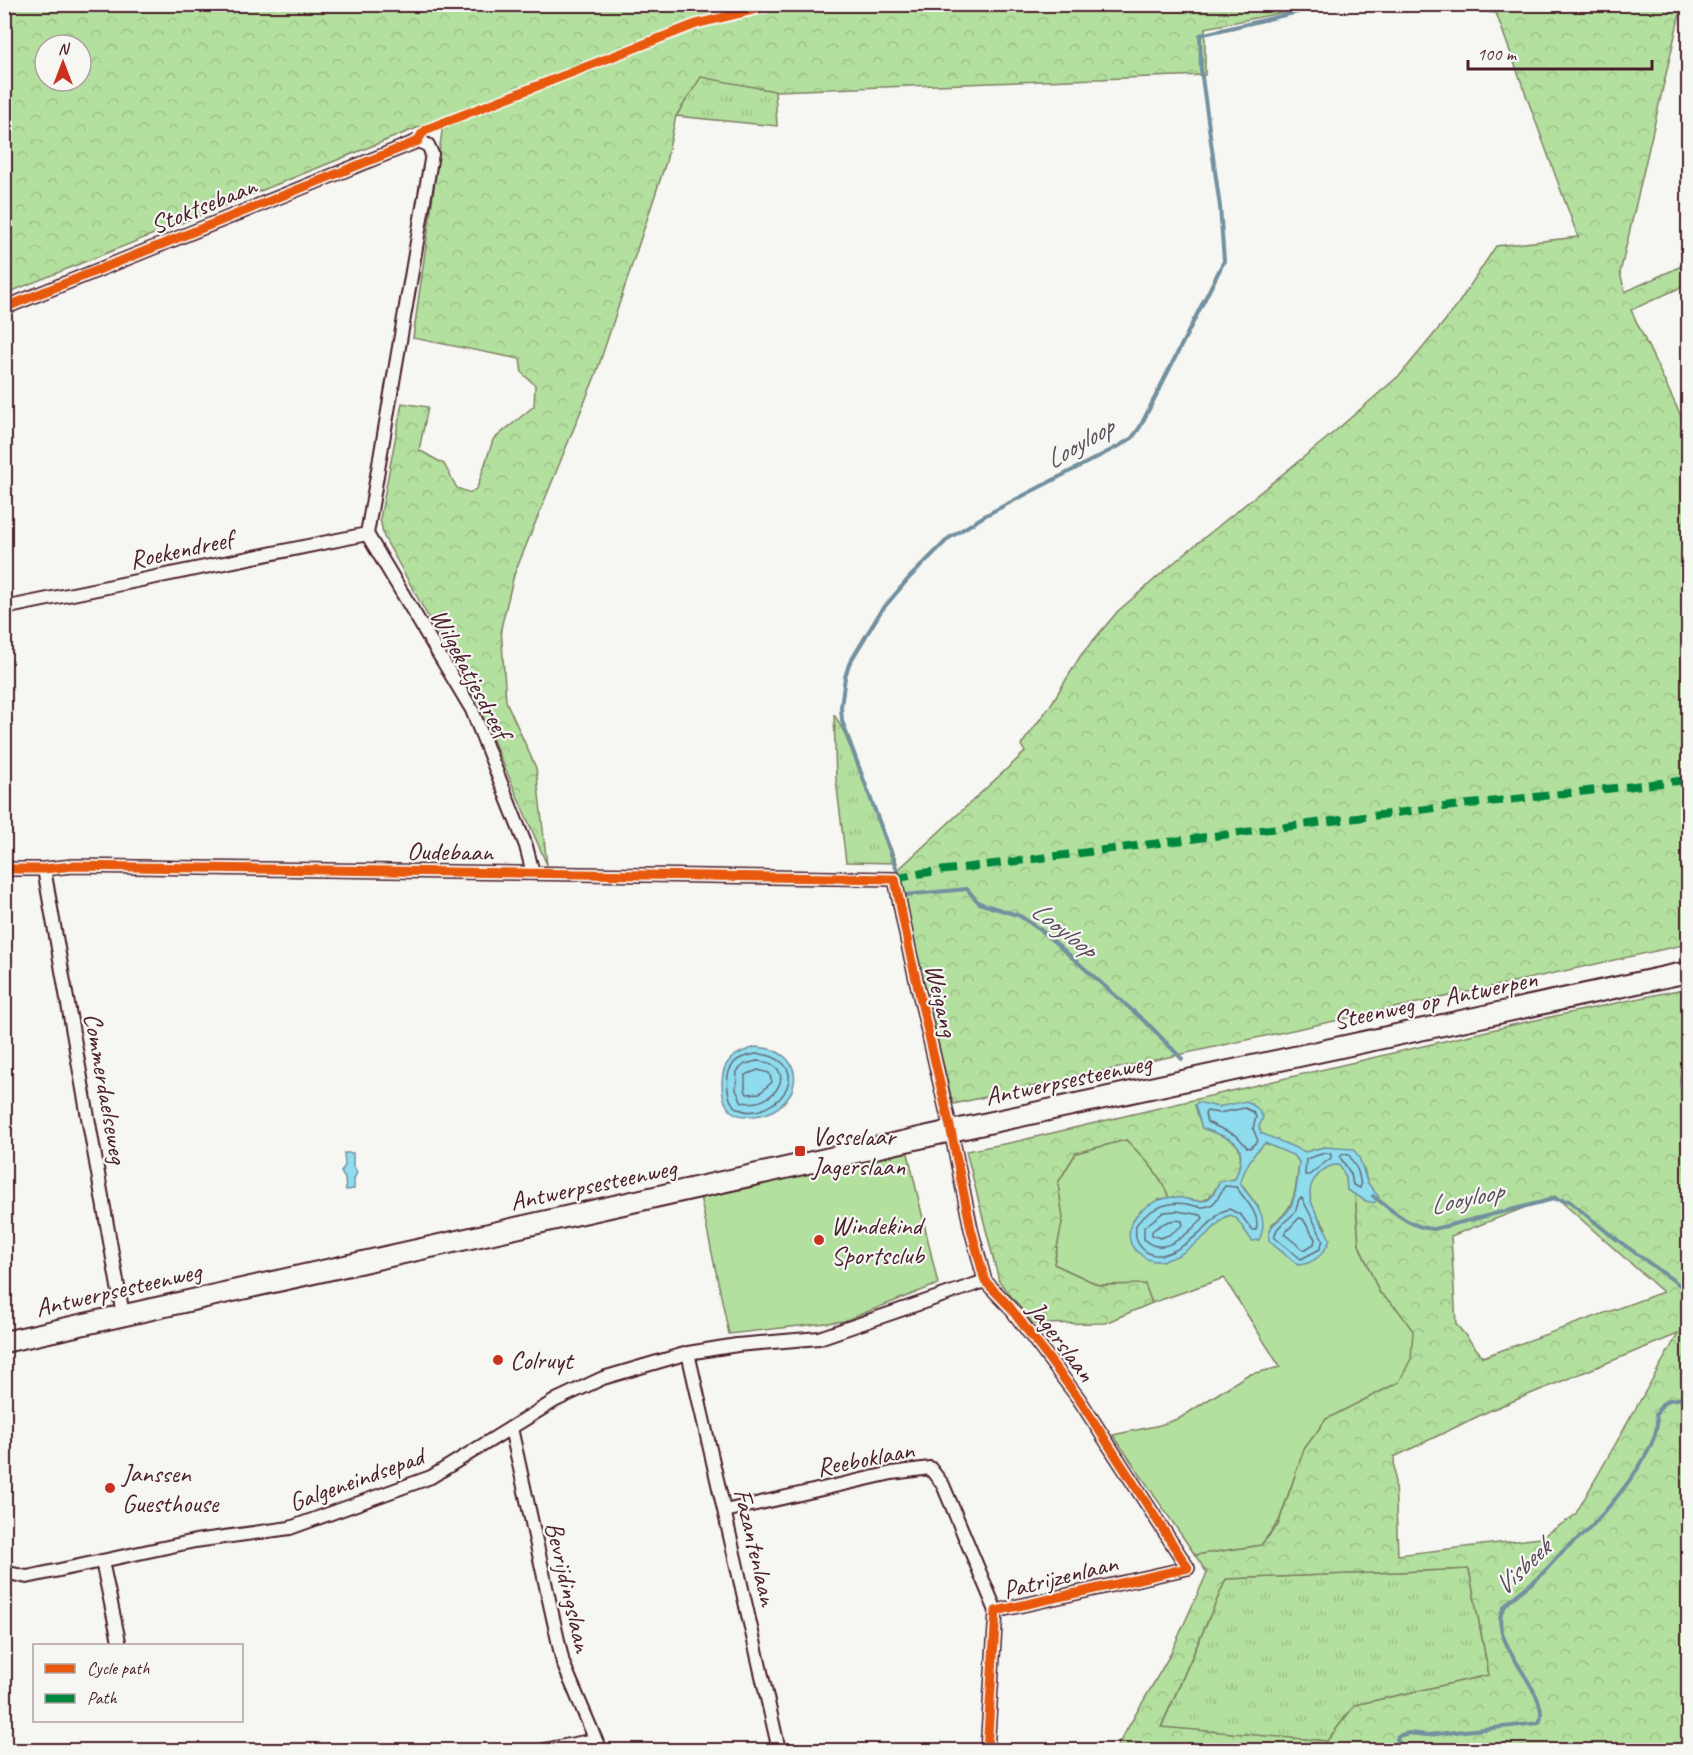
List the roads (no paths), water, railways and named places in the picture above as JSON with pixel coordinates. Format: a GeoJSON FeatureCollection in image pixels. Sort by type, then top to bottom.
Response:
{"type":"FeatureCollection","features":[{"type":"Feature","properties":{"kind":"main road","name":"Steenweg op Antwerpen"},"geometry":{"type":"LineString","coordinates":[[1193,1079],[1689,972]]}},
{"type":"Feature","properties":{"kind":"main road","name":"Antwerpsesteenweg"},"geometry":{"type":"LineString","coordinates":[[4,1342],[1193,1079]]}},
{"type":"Feature","properties":{"kind":"street","name":"Stoktsebaan"},"geometry":{"type":"LineString","coordinates":[[4,308],[418,141],[428,145],[432,154],[367,534]]}},
{"type":"Feature","properties":{"kind":"street","name":"Roekendreef"},"geometry":{"type":"LineString","coordinates":[[4,608],[367,534]]}},
{"type":"Feature","properties":{"kind":"street","name":"Wilgekatjesdreef"},"geometry":{"type":"LineString","coordinates":[[367,534],[472,710],[526,846],[532,873]]}},
{"type":"Feature","properties":{"kind":"street","name":"Oudebaan"},"geometry":{"type":"LineString","coordinates":[[4,869],[73,866],[895,879]]}},
{"type":"Feature","properties":{"kind":"street","name":"Commerdaelseweg"},"geometry":{"type":"LineString","coordinates":[[44,869],[123,1315]]}},
{"type":"Feature","properties":{"kind":"street","name":"Weigang"},"geometry":{"type":"LineString","coordinates":[[895,879],[951,1131]]}},
{"type":"Feature","properties":{"kind":"street","name":"Jagerslaan"},"geometry":{"type":"LineString","coordinates":[[951,1131],[971,1229],[985,1281],[1009,1306],[1079,1399],[1184,1560]]}},
{"type":"Feature","properties":{"kind":"street","name":"Galgeneindsepad"},"geometry":{"type":"LineString","coordinates":[[4,1572],[27,1577],[195,1541],[290,1528],[431,1477],[569,1393],[603,1378],[688,1353],[737,1345],[819,1338],[985,1281]]}},
{"type":"Feature","properties":{"kind":"street","name":"Fazantenlaan"},"geometry":{"type":"LineString","coordinates":[[688,1353],[779,1750]]}},
{"type":"Feature","properties":{"kind":"street","name":"Bevrijdingslaan"},"geometry":{"type":"LineString","coordinates":[[511,1428],[563,1663],[597,1745]]}},
{"type":"Feature","properties":{"kind":"street","name":"Reeboklaan"},"geometry":{"type":"LineString","coordinates":[[725,1511],[908,1470],[930,1468],[943,1485],[996,1611]]}},
{"type":"Feature","properties":{"kind":"street","name":"Patrijzenlaan"},"geometry":{"type":"LineString","coordinates":[[987,1750],[996,1611],[1188,1568],[1184,1560]]}},
{"type":"Feature","properties":{"kind":"street"},"geometry":{"type":"LineString","coordinates":[[102,1561],[120,1644]]}},
{"type":"Feature","properties":{"kind":"street"},"geometry":{"type":"LineString","coordinates":[[544,1750],[597,1745]]}},
{"type":"Feature","properties":{"kind":"water"},"geometry":{"type":"Polygon","coordinates":[[[756,1047],[776,1051],[788,1060],[794,1072],[794,1084],[788,1097],[778,1107],[764,1114],[746,1116],[735,1114],[726,1103],[723,1092],[724,1069],[736,1055],[756,1047]]]}},
{"type":"Feature","properties":{"kind":"water"},"geometry":{"type":"Polygon","coordinates":[[[1688,1055],[1688,1117],[1681,1093],[1680,1078],[1688,1055]]]}},
{"type":"Feature","properties":{"kind":"water"},"geometry":{"type":"Polygon","coordinates":[[[1246,1101],[1257,1108],[1263,1117],[1259,1127],[1261,1133],[1305,1152],[1324,1147],[1353,1149],[1359,1157],[1367,1182],[1379,1197],[1374,1203],[1347,1190],[1346,1177],[1339,1165],[1323,1170],[1312,1183],[1310,1191],[1314,1208],[1330,1240],[1318,1257],[1309,1263],[1298,1265],[1269,1241],[1269,1234],[1273,1225],[1291,1206],[1296,1190],[1299,1162],[1295,1156],[1265,1143],[1250,1161],[1240,1183],[1262,1216],[1262,1231],[1259,1240],[1252,1241],[1237,1219],[1231,1215],[1225,1217],[1197,1243],[1173,1258],[1161,1261],[1150,1260],[1140,1254],[1132,1246],[1129,1235],[1131,1226],[1140,1211],[1165,1198],[1199,1201],[1209,1199],[1219,1182],[1235,1179],[1241,1157],[1240,1149],[1230,1139],[1202,1128],[1195,1105],[1198,1102],[1218,1107],[1246,1101]]]}},
{"type":"Feature","properties":{"kind":"water"},"geometry":{"type":"Polygon","coordinates":[[[344,1153],[353,1153],[353,1165],[357,1172],[354,1189],[346,1190],[345,1179],[341,1172],[345,1165],[344,1153]]]}},
{"type":"Feature","properties":{"kind":"waterway","name":"Looyloop"},"geometry":{"type":"LineString","coordinates":[[897,870],[842,721],[841,707],[849,664],[881,611],[909,578],[949,538],[986,515],[1132,438],[1140,427],[1224,261],[1220,207],[1201,70],[1200,35],[1332,4]]}},
{"type":"Feature","properties":{"kind":"waterway","name":"Looyloop"},"geometry":{"type":"LineString","coordinates":[[903,892],[904,895],[967,889],[979,903],[1020,916],[1042,931],[1150,1026],[1182,1059]]}},
{"type":"Feature","properties":{"kind":"waterway","name":"Looyloop"},"geometry":{"type":"LineString","coordinates":[[1373,1196],[1409,1222],[1434,1229],[1554,1199],[1569,1201],[1612,1236],[1688,1291]]}},
{"type":"Feature","properties":{"kind":"waterway","name":"Visbeek"},"geometry":{"type":"LineString","coordinates":[[1403,1750],[1397,1739],[1398,1736],[1409,1733],[1427,1735],[1539,1723],[1541,1711],[1537,1697],[1502,1634],[1500,1619],[1505,1606],[1540,1576],[1601,1516],[1645,1457],[1653,1441],[1657,1427],[1656,1415],[1660,1408],[1668,1400],[1688,1395]]}},
{"type":"Feature","properties":{"kind":"place","name":"Vosselaar Jagerslaan"},"geometry":{"type":"Point","coordinates":[800,1151]}},
{"type":"Feature","properties":{"kind":"place","name":"Windekind Sportsclub"},"geometry":{"type":"Point","coordinates":[819,1240]}},
{"type":"Feature","properties":{"kind":"place","name":"Colruyt"},"geometry":{"type":"Point","coordinates":[498,1360]}},
{"type":"Feature","properties":{"kind":"place","name":"Janssen Guesthouse"},"geometry":{"type":"Point","coordinates":[110,1488]}}]}
